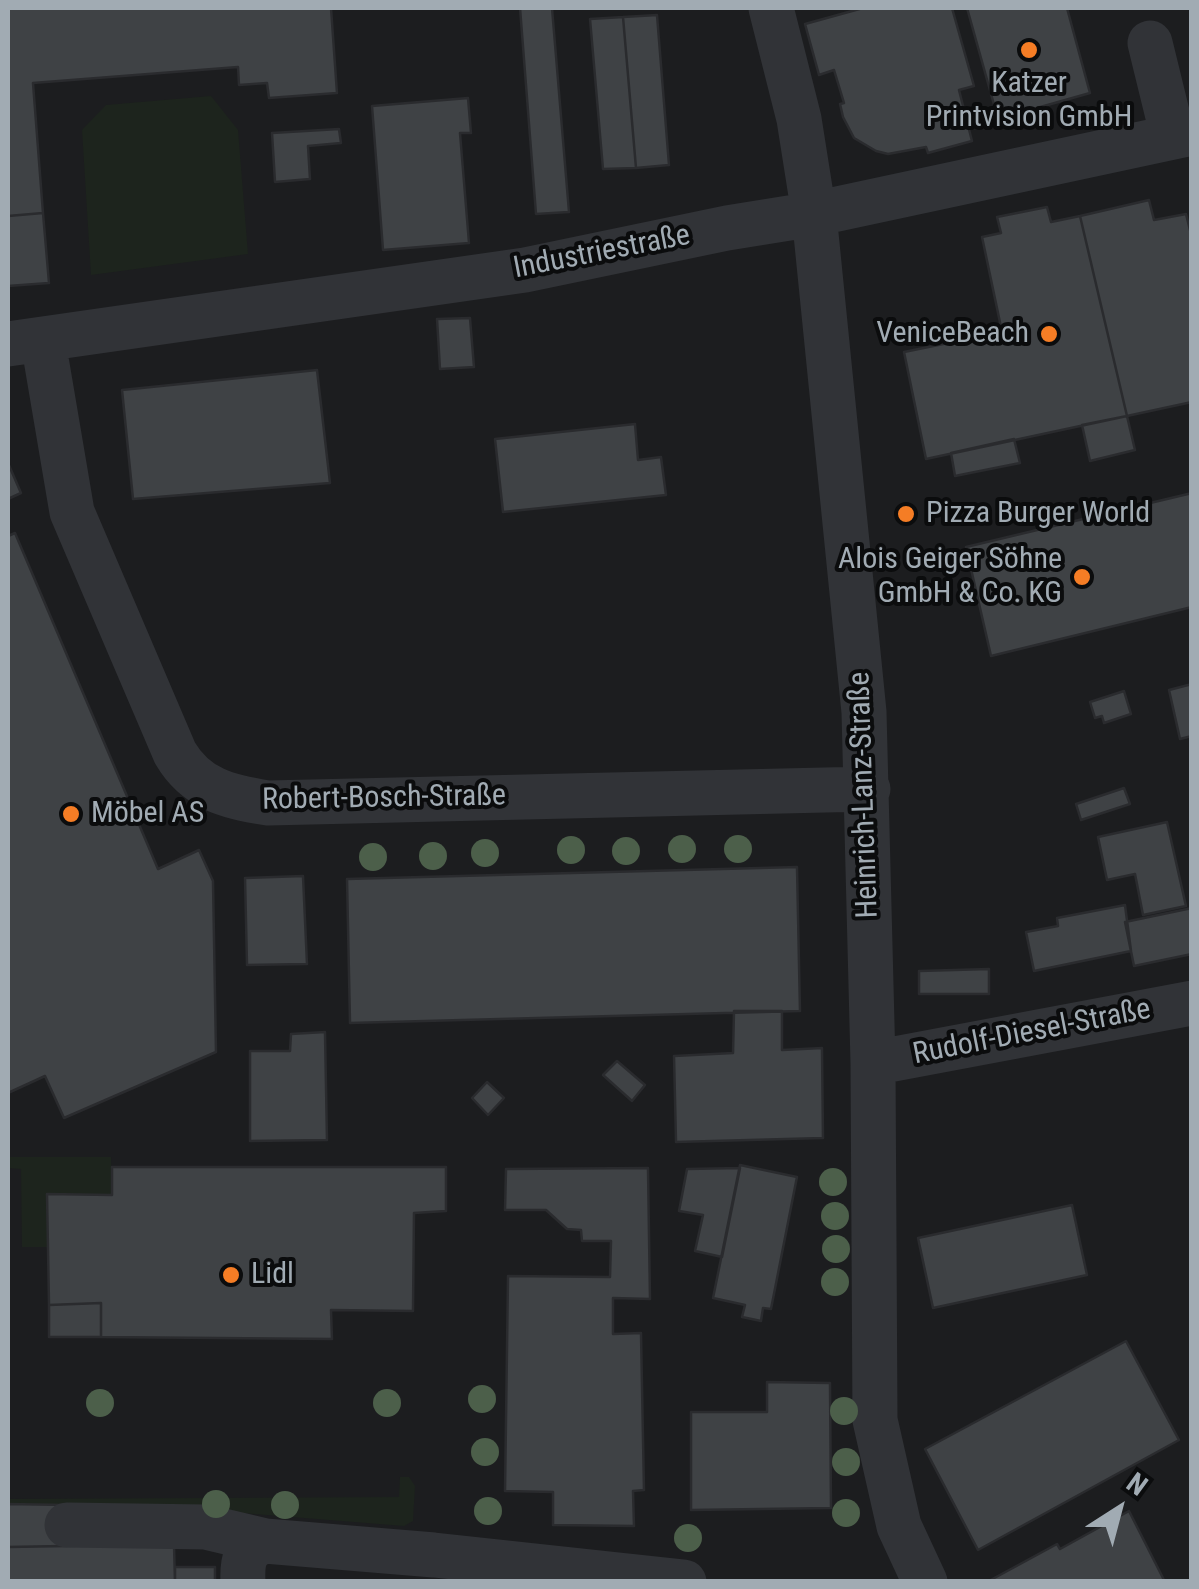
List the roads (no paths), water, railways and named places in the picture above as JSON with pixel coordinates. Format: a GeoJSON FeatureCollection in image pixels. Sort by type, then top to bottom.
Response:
{"type":"FeatureCollection","features":[{"type":"Feature","properties":{"kind":"street","name":"Heinrich-Lanz-Straße"},"geometry":{"type":"LineString","coordinates":[[771,8],[799,119],[814,214],[855,614],[868,789],[875,1420],[898,1526],[925,1582]]}},
{"type":"Feature","properties":{"kind":"street"},"geometry":{"type":"LineString","coordinates":[[1150,44],[1182,135]]}},
{"type":"Feature","properties":{"kind":"street","name":"Industriestraße"},"geometry":{"type":"LineString","coordinates":[[25,342],[525,270],[814,214],[1182,135]]}},
{"type":"Feature","properties":{"kind":"street","name":"Robert-Bosch-Straße"},"geometry":{"type":"LineString","coordinates":[[25,342],[72,512],[175,753],[186,771],[214,790],[234,798],[268,803],[868,789]]}},
{"type":"Feature","properties":{"kind":"street","name":"Rudolf-Diesel-Straße"},"geometry":{"type":"LineString","coordinates":[[873,1063],[1192,1002]]}},
{"type":"Feature","properties":{"kind":"street"},"geometry":{"type":"LineString","coordinates":[[67,1525],[206,1527],[250,1561],[684,1582]]}},
{"type":"Feature","properties":{"kind":"place","name":"Katzer Printvision GmbH"},"geometry":{"type":"Point","coordinates":[1029,50]}},
{"type":"Feature","properties":{"kind":"place","name":"VeniceBeach"},"geometry":{"type":"Point","coordinates":[1049,334]}},
{"type":"Feature","properties":{"kind":"place","name":"Pizza Burger World"},"geometry":{"type":"Point","coordinates":[906,514]}},
{"type":"Feature","properties":{"kind":"place","name":"Alois Geiger Söhne GmbH & Co. KG"},"geometry":{"type":"Point","coordinates":[1082,577]}},
{"type":"Feature","properties":{"kind":"place","name":"Möbel AS"},"geometry":{"type":"Point","coordinates":[71,814]}},
{"type":"Feature","properties":{"kind":"place","name":"Lidl"},"geometry":{"type":"Point","coordinates":[231,1275]}}]}
